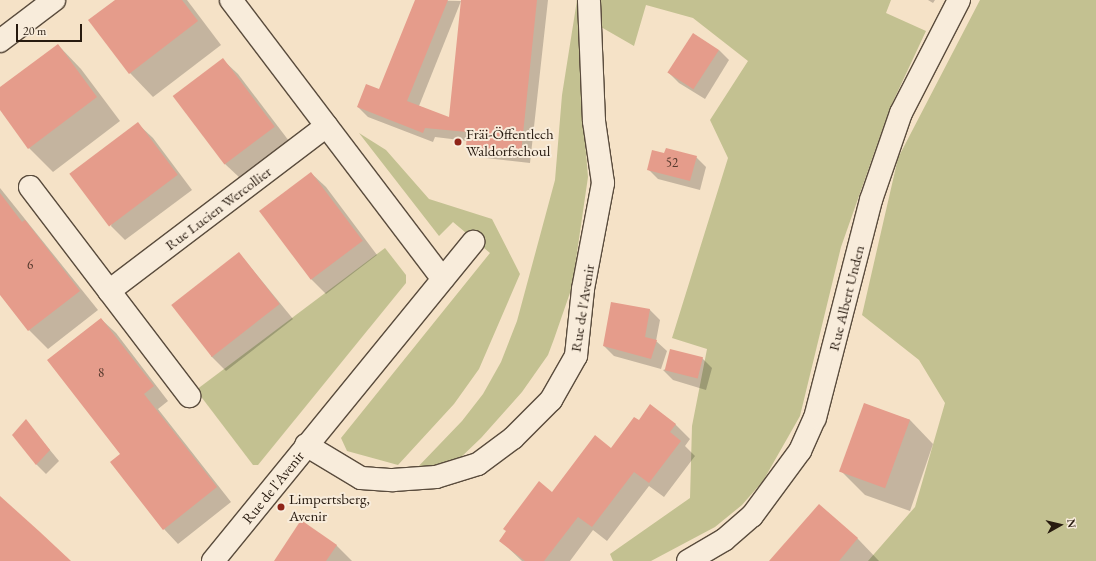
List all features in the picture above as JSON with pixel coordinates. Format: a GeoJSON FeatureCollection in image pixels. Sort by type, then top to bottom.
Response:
{"type":"FeatureCollection","features":[{"type":"Feature","properties":{"kind":"street"},"geometry":{"type":"LineString","coordinates":[[0,41],[54,0]]}},
{"type":"Feature","properties":{"kind":"street"},"geometry":{"type":"LineString","coordinates":[[231,0],[443,279]]}},
{"type":"Feature","properties":{"kind":"street","name":"Rue de l'Avenir"},"geometry":{"type":"LineString","coordinates":[[213,561],[306,445],[361,478],[394,480],[436,476],[478,464],[513,438],[551,400],[576,356],[583,289],[603,183],[594,121],[589,0]]}},
{"type":"Feature","properties":{"kind":"street","name":"Rue Albert Unden"},"geometry":{"type":"LineString","coordinates":[[688,561],[724,540],[752,516],[800,451],[815,418],[871,200],[901,113],[959,0]]}},
{"type":"Feature","properties":{"kind":"street","name":"Rue Lucien Wercollier"},"geometry":{"type":"LineString","coordinates":[[110,291],[326,126]]}},
{"type":"Feature","properties":{"kind":"street"},"geometry":{"type":"LineString","coordinates":[[30,187],[189,396]]}},
{"type":"Feature","properties":{"kind":"street"},"geometry":{"type":"LineString","coordinates":[[306,445],[473,242]]}},
{"type":"Feature","properties":{"kind":"shaded area"},"geometry":{"type":"Polygon","coordinates":[[[577,0],[580,0],[581,92],[588,177],[572,287],[548,355],[522,392],[481,438],[457,461],[436,468],[414,471],[462,421],[483,394],[501,362],[517,321],[555,180],[562,95],[577,0]]]}},
{"type":"Feature","properties":{"kind":"shaded area"},"geometry":{"type":"Polygon","coordinates":[[[601,0],[891,0],[886,13],[926,31],[890,108],[841,247],[800,416],[763,481],[742,505],[715,527],[651,561],[613,561],[610,554],[690,498],[692,426],[707,349],[672,338],[728,158],[710,120],[748,61],[693,18],[646,5],[634,46],[601,27],[601,0]]]}},
{"type":"Feature","properties":{"kind":"shaded area"},"geometry":{"type":"Polygon","coordinates":[[[980,0],[1096,0],[1096,561],[868,561],[915,507],[945,403],[919,360],[862,315],[898,158],[980,0]]]}},
{"type":"Feature","properties":{"kind":"shaded area"},"geometry":{"type":"Polygon","coordinates":[[[359,133],[386,150],[429,199],[492,219],[520,274],[479,369],[454,404],[398,465],[347,451],[341,438],[490,253],[453,222],[439,236],[359,133]]]}},
{"type":"Feature","properties":{"kind":"shaded area"},"geometry":{"type":"Polygon","coordinates":[[[385,248],[406,275],[406,283],[258,465],[253,465],[196,390],[385,248]]]}},
{"type":"Feature","properties":{"kind":"building"},"geometry":{"type":"Polygon","coordinates":[[[115,0],[182,0],[198,21],[129,74],[88,20],[115,0]]]}},
{"type":"Feature","properties":{"kind":"building"},"geometry":{"type":"Polygon","coordinates":[[[415,0],[448,0],[407,101],[449,117],[461,0],[537,0],[521,153],[466,147],[467,132],[425,128],[423,133],[357,107],[366,84],[379,89],[415,0]]]}},
{"type":"Feature","properties":{"kind":"building"},"geometry":{"type":"Polygon","coordinates":[[[693,33],[719,50],[693,89],[667,72],[693,33]]]}},
{"type":"Feature","properties":{"kind":"building"},"geometry":{"type":"Polygon","coordinates":[[[58,44],[97,97],[28,149],[0,110],[0,87],[58,44]]]}},
{"type":"Feature","properties":{"kind":"building"},"geometry":{"type":"Polygon","coordinates":[[[223,58],[275,127],[224,165],[173,96],[223,58]]]}},
{"type":"Feature","properties":{"kind":"building"},"geometry":{"type":"Polygon","coordinates":[[[138,122],[178,175],[109,226],[69,174],[138,122]]]}},
{"type":"Feature","properties":{"kind":"building"},"geometry":{"type":"Polygon","coordinates":[[[666,148],[697,156],[690,181],[647,170],[652,150],[664,153],[666,148]]]}},
{"type":"Feature","properties":{"kind":"building"},"geometry":{"type":"Polygon","coordinates":[[[311,172],[363,241],[311,280],[259,211],[311,172]]]}},
{"type":"Feature","properties":{"kind":"building"},"geometry":{"type":"Polygon","coordinates":[[[0,193],[22,222],[25,220],[80,291],[28,331],[0,295],[0,193]]]}},
{"type":"Feature","properties":{"kind":"building"},"geometry":{"type":"Polygon","coordinates":[[[239,252],[280,304],[212,357],[171,305],[239,252]]]}},
{"type":"Feature","properties":{"kind":"building"},"geometry":{"type":"Polygon","coordinates":[[[611,302],[650,309],[645,337],[657,340],[651,359],[603,346],[611,302]]]}},
{"type":"Feature","properties":{"kind":"building"},"geometry":{"type":"Polygon","coordinates":[[[101,318],[154,386],[144,394],[217,487],[163,530],[110,462],[120,454],[47,360],[101,318]]]}},
{"type":"Feature","properties":{"kind":"building"},"geometry":{"type":"Polygon","coordinates":[[[670,349],[703,357],[698,379],[665,370],[670,349]]]}},
{"type":"Feature","properties":{"kind":"building"},"geometry":{"type":"Polygon","coordinates":[[[864,403],[910,420],[885,488],[839,472],[864,403]]]}},
{"type":"Feature","properties":{"kind":"building"},"geometry":{"type":"Polygon","coordinates":[[[650,404],[676,424],[670,432],[681,441],[649,483],[634,472],[592,527],[578,517],[544,561],[525,561],[499,541],[506,531],[503,529],[539,481],[552,492],[595,435],[611,448],[634,417],[639,420],[650,404]]]}},
{"type":"Feature","properties":{"kind":"building"},"geometry":{"type":"Polygon","coordinates":[[[26,419],[50,450],[36,465],[12,435],[26,419]]]}},
{"type":"Feature","properties":{"kind":"building"},"geometry":{"type":"Polygon","coordinates":[[[0,496],[40,532],[71,561],[0,561],[0,496]]]}},
{"type":"Feature","properties":{"kind":"building"},"geometry":{"type":"Polygon","coordinates":[[[819,504],[858,538],[839,561],[769,561],[819,504]]]}},
{"type":"Feature","properties":{"kind":"building"},"geometry":{"type":"Polygon","coordinates":[[[301,520],[337,545],[326,561],[274,561],[301,520]]]}},
{"type":"Feature","properties":{"kind":"place","name":"Fräi-Öffentlech Waldorfschoul"},"geometry":{"type":"Point","coordinates":[458,142]}},
{"type":"Feature","properties":{"kind":"place","name":"Limpertsberg, Avenir"},"geometry":{"type":"Point","coordinates":[281,507]}}]}
